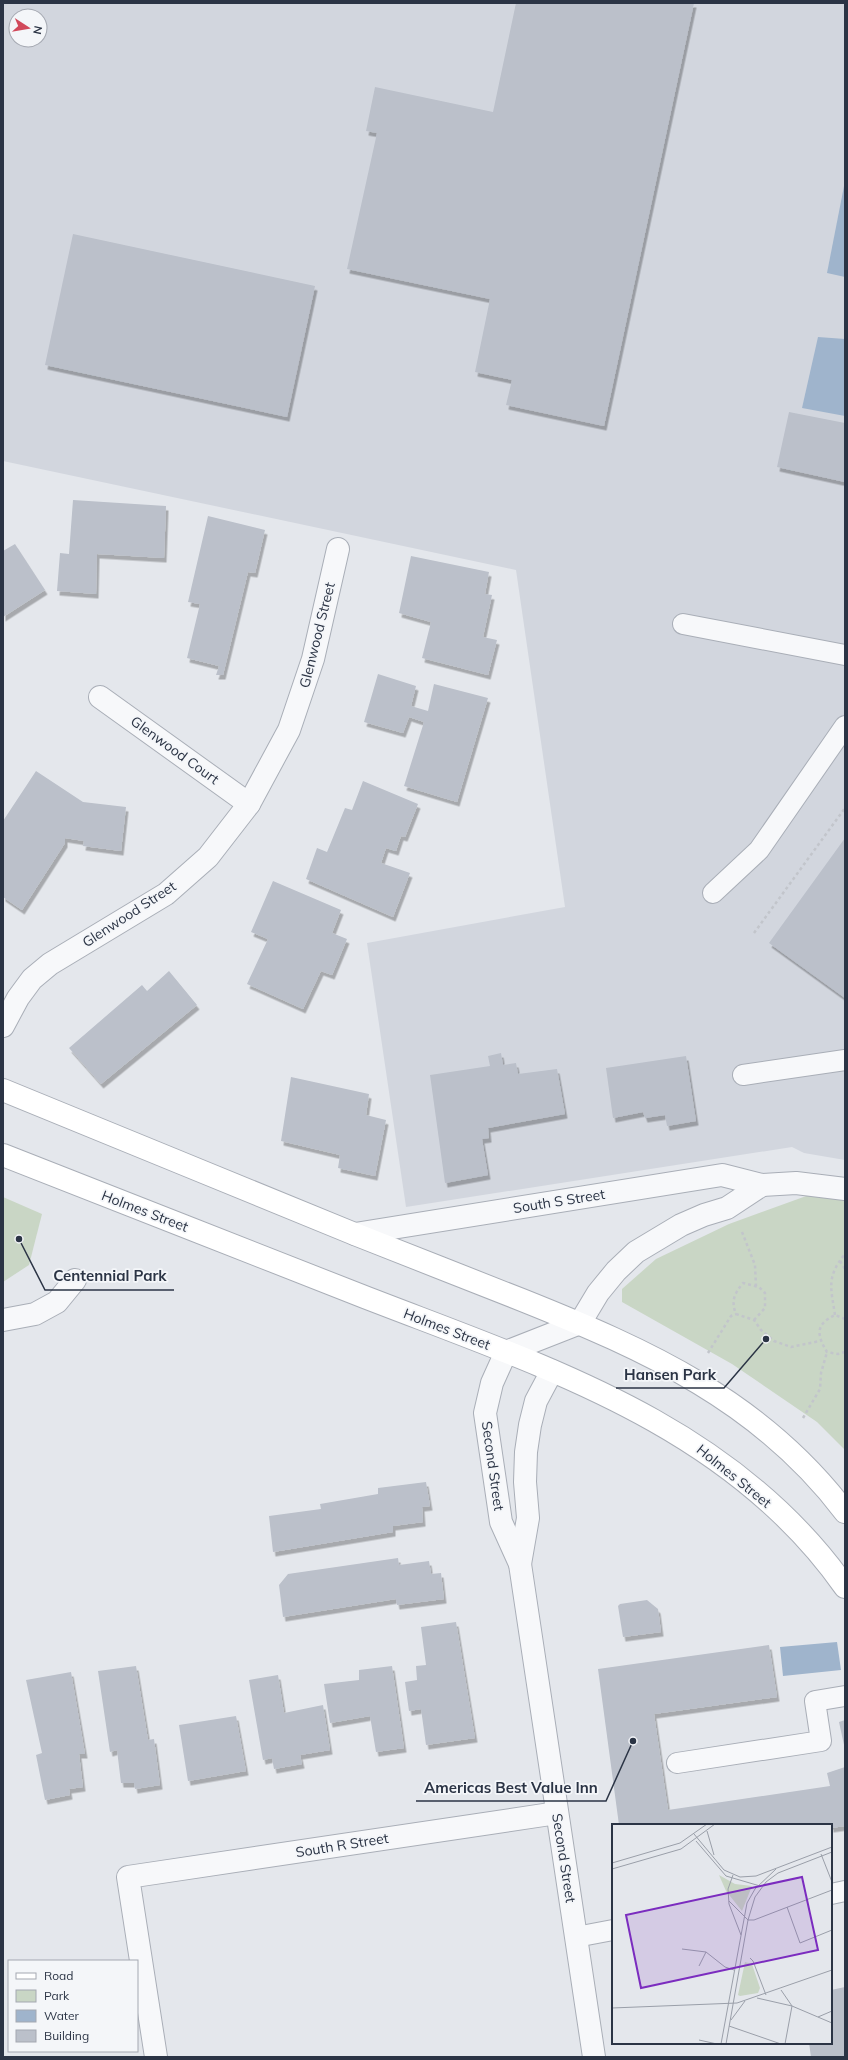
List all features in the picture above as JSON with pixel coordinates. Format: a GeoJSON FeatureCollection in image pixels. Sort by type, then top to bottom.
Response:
{"type":"FeatureCollection","features":[{"type":"Feature","properties":{"kind":"main road"},"geometry":{"type":"LineString","coordinates":[[3,1090],[580,1324],[638,1349],[676,1369],[730,1403],[765,1428],[803,1464],[845,1512]]}},
{"type":"Feature","properties":{"kind":"main road","name":"Holmes Street"},"geometry":{"type":"LineString","coordinates":[[3,1155],[506,1352],[632,1407],[706,1451],[744,1480],[814,1548],[844,1583]]}},
{"type":"Feature","properties":{"kind":"street","name":"Glenwood Street"},"geometry":{"type":"LineString","coordinates":[[3,1026],[18,998],[32,979],[50,964],[166,894],[208,857],[250,804],[289,730],[313,659],[338,549]]}},
{"type":"Feature","properties":{"kind":"street","name":"Glenwood Court"},"geometry":{"type":"LineString","coordinates":[[100,697],[250,804]]}},
{"type":"Feature","properties":{"kind":"street","name":"South S Street"},"geometry":{"type":"LineString","coordinates":[[355,1234],[722,1175],[762,1185],[796,1183],[845,1189]]}},
{"type":"Feature","properties":{"kind":"street","name":"South S Street"},"geometry":{"type":"LineString","coordinates":[[580,1324],[598,1293],[616,1271],[636,1252],[681,1225],[704,1215],[727,1208],[762,1185]]}},
{"type":"Feature","properties":{"kind":"street"},"geometry":{"type":"LineString","coordinates":[[3,1320],[35,1314],[57,1302],[75,1280]]}},
{"type":"Feature","properties":{"kind":"street"},"geometry":{"type":"LineString","coordinates":[[506,1352],[580,1324]]}},
{"type":"Feature","properties":{"kind":"street","name":"Second Street"},"geometry":{"type":"LineString","coordinates":[[506,1352],[492,1383],[485,1413],[501,1522],[520,1564],[594,2057]]}},
{"type":"Feature","properties":{"kind":"street","name":"Second Street"},"geometry":{"type":"LineString","coordinates":[[520,1564],[528,1518],[525,1482],[526,1452],[530,1425],[536,1402],[552,1371]]}},
{"type":"Feature","properties":{"kind":"street","name":"South R Street"},"geometry":{"type":"LineString","coordinates":[[156,2057],[128,1877],[557,1813]]}},
{"type":"Feature","properties":{"kind":"lane"},"geometry":{"type":"LineString","coordinates":[[684,624],[845,655]]}},
{"type":"Feature","properties":{"kind":"lane"},"geometry":{"type":"LineString","coordinates":[[714,893],[759,850],[845,726]]}},
{"type":"Feature","properties":{"kind":"lane"},"geometry":{"type":"LineString","coordinates":[[744,1075],[845,1060]]}},
{"type":"Feature","properties":{"kind":"lane"},"geometry":{"type":"LineString","coordinates":[[677,1763],[821,1741],[815,1701],[845,1696]]}},
{"type":"Feature","properties":{"kind":"lane"},"geometry":{"type":"LineString","coordinates":[[832,1894],[845,1891]]}},
{"type":"Feature","properties":{"kind":"lane"},"geometry":{"type":"LineString","coordinates":[[576,1936],[612,1930]]}},
{"type":"Feature","properties":{"kind":"path"},"geometry":{"type":"LineString","coordinates":[[754,933],[845,808]]}},
{"type":"Feature","properties":{"kind":"path"},"geometry":{"type":"LineString","coordinates":[[740,1226],[756,1265],[756,1286]]}},
{"type":"Feature","properties":{"kind":"path"},"geometry":{"type":"LineString","coordinates":[[836,1315],[830,1282],[845,1254]]}},
{"type":"Feature","properties":{"kind":"path"},"geometry":{"type":"LineString","coordinates":[[840,1261],[845,1269]]}},
{"type":"Feature","properties":{"kind":"path"},"geometry":{"type":"LineString","coordinates":[[736,1314],[733,1306],[735,1293],[743,1283],[756,1286],[765,1293],[765,1308],[754,1320]]}},
{"type":"Feature","properties":{"kind":"path"},"geometry":{"type":"LineString","coordinates":[[708,1353],[731,1316],[736,1314],[754,1320],[761,1330],[774,1341],[790,1347],[820,1341]]}},
{"type":"Feature","properties":{"kind":"path"},"geometry":{"type":"LineString","coordinates":[[845,1319],[836,1315],[825,1320],[820,1327],[820,1341],[827,1352],[838,1354],[845,1352]]}},
{"type":"Feature","properties":{"kind":"path"},"geometry":{"type":"LineString","coordinates":[[803,1418],[820,1389],[821,1373],[827,1352]]}},
{"type":"Feature","properties":{"kind":"shaded area"},"geometry":{"type":"Polygon","coordinates":[[[3,3],[845,3],[845,1160],[804,1153],[792,1147],[406,1207],[367,943],[565,907],[516,570],[3,461],[3,3]]]}},
{"type":"Feature","properties":{"kind":"green space"},"geometry":{"type":"Polygon","coordinates":[[[845,1182],[845,1450],[817,1422],[732,1364],[622,1302],[622,1289],[656,1259],[729,1224],[845,1182]]]}},
{"type":"Feature","properties":{"kind":"green space"},"geometry":{"type":"Polygon","coordinates":[[[3,1197],[42,1214],[29,1265],[3,1282],[3,1197]]]}},
{"type":"Feature","properties":{"kind":"water"},"geometry":{"type":"Polygon","coordinates":[[[845,181],[845,277],[827,273],[845,181]]]}},
{"type":"Feature","properties":{"kind":"water"},"geometry":{"type":"Polygon","coordinates":[[[818,337],[845,339],[845,416],[802,408],[818,337]]]}},
{"type":"Feature","properties":{"kind":"water"},"geometry":{"type":"Polygon","coordinates":[[[837,1642],[841,1670],[783,1676],[780,1647],[837,1642]]]}},
{"type":"Feature","properties":{"kind":"building"},"geometry":{"type":"Polygon","coordinates":[[[516,3],[694,3],[604,426],[506,405],[512,380],[475,372],[490,299],[347,269],[377,133],[366,131],[375,87],[493,112],[516,3]]]}},
{"type":"Feature","properties":{"kind":"building"},"geometry":{"type":"Polygon","coordinates":[[[73,234],[315,286],[287,417],[45,365],[73,234]]]}},
{"type":"Feature","properties":{"kind":"building"},"geometry":{"type":"Polygon","coordinates":[[[789,412],[845,423],[845,482],[777,467],[789,412]]]}},
{"type":"Feature","properties":{"kind":"building"},"geometry":{"type":"Polygon","coordinates":[[[73,500],[166,506],[164,558],[97,554],[96,594],[57,591],[60,553],[69,554],[73,500]]]}},
{"type":"Feature","properties":{"kind":"building"},"geometry":{"type":"Polygon","coordinates":[[[208,516],[265,530],[255,573],[248,572],[223,675],[216,675],[219,666],[187,658],[200,604],[188,602],[208,516]]]}},
{"type":"Feature","properties":{"kind":"building"},"geometry":{"type":"Polygon","coordinates":[[[15,544],[45,590],[3,617],[3,551],[15,544]]]}},
{"type":"Feature","properties":{"kind":"building"},"geometry":{"type":"Polygon","coordinates":[[[411,556],[489,572],[485,594],[492,595],[483,637],[497,640],[488,675],[422,658],[431,622],[399,613],[411,556]]]}},
{"type":"Feature","properties":{"kind":"building"},"geometry":{"type":"Polygon","coordinates":[[[378,674],[416,686],[411,706],[428,711],[434,684],[488,698],[457,802],[404,786],[424,722],[409,717],[403,733],[364,722],[378,674]]]}},
{"type":"Feature","properties":{"kind":"building"},"geometry":{"type":"Polygon","coordinates":[[[36,771],[83,802],[126,807],[121,851],[83,846],[84,841],[65,838],[65,843],[22,910],[3,897],[3,821],[36,771]]]}},
{"type":"Feature","properties":{"kind":"building"},"geometry":{"type":"Polygon","coordinates":[[[363,781],[418,804],[405,837],[401,836],[396,851],[386,848],[381,863],[410,873],[393,917],[306,879],[317,848],[327,852],[345,808],[352,810],[363,781]]]}},
{"type":"Feature","properties":{"kind":"building"},"geometry":{"type":"Polygon","coordinates":[[[845,838],[845,998],[769,943],[845,838]]]}},
{"type":"Feature","properties":{"kind":"building"},"geometry":{"type":"Polygon","coordinates":[[[273,881],[341,910],[332,933],[347,939],[332,975],[321,971],[303,1009],[247,984],[268,939],[251,932],[273,881]]]}},
{"type":"Feature","properties":{"kind":"building"},"geometry":{"type":"Polygon","coordinates":[[[169,971],[197,1005],[101,1084],[69,1048],[142,985],[147,991],[169,971]]]}},
{"type":"Feature","properties":{"kind":"building"},"geometry":{"type":"Polygon","coordinates":[[[501,1053],[503,1065],[516,1063],[518,1074],[557,1069],[565,1114],[488,1128],[489,1138],[482,1139],[488,1175],[445,1183],[430,1075],[490,1066],[488,1056],[501,1053]]]}},
{"type":"Feature","properties":{"kind":"building"},"geometry":{"type":"Polygon","coordinates":[[[686,1056],[696,1121],[667,1126],[665,1115],[645,1118],[643,1112],[613,1118],[606,1068],[686,1056]]]}},
{"type":"Feature","properties":{"kind":"building"},"geometry":{"type":"Polygon","coordinates":[[[291,1077],[369,1094],[366,1115],[386,1120],[375,1176],[338,1168],[340,1155],[281,1141],[291,1077]]]}},
{"type":"Feature","properties":{"kind":"building"},"geometry":{"type":"Polygon","coordinates":[[[426,1482],[430,1506],[422,1507],[423,1522],[393,1526],[393,1532],[273,1552],[269,1516],[321,1509],[320,1504],[378,1494],[378,1488],[426,1482]]]}},
{"type":"Feature","properties":{"kind":"building"},"geometry":{"type":"Polygon","coordinates":[[[398,1558],[399,1565],[429,1561],[431,1574],[441,1573],[444,1599],[397,1605],[396,1599],[283,1617],[279,1585],[288,1574],[398,1558]]]}},
{"type":"Feature","properties":{"kind":"building"},"geometry":{"type":"Polygon","coordinates":[[[647,1600],[658,1609],[661,1632],[623,1637],[618,1606],[620,1604],[647,1600]]]}},
{"type":"Feature","properties":{"kind":"building"},"geometry":{"type":"Polygon","coordinates":[[[456,1622],[475,1738],[426,1745],[421,1709],[409,1711],[405,1682],[417,1680],[416,1666],[426,1665],[421,1627],[456,1622]]]}},
{"type":"Feature","properties":{"kind":"building"},"geometry":{"type":"Polygon","coordinates":[[[769,1645],[777,1697],[654,1714],[668,1810],[830,1786],[827,1773],[845,1767],[845,1826],[832,1828],[832,1824],[619,1824],[598,1669],[769,1645]]]}},
{"type":"Feature","properties":{"kind":"building"},"geometry":{"type":"Polygon","coordinates":[[[136,1666],[148,1740],[154,1739],[160,1785],[135,1789],[134,1783],[121,1783],[117,1750],[110,1752],[98,1671],[136,1666]]]}},
{"type":"Feature","properties":{"kind":"building"},"geometry":{"type":"Polygon","coordinates":[[[392,1666],[404,1748],[376,1752],[370,1716],[330,1723],[324,1684],[359,1680],[359,1670],[392,1666]]]}},
{"type":"Feature","properties":{"kind":"building"},"geometry":{"type":"Polygon","coordinates":[[[71,1672],[85,1754],[79,1754],[83,1787],[69,1789],[70,1795],[45,1800],[36,1755],[42,1753],[26,1680],[71,1672]]]}},
{"type":"Feature","properties":{"kind":"building"},"geometry":{"type":"Polygon","coordinates":[[[278,1675],[284,1713],[323,1705],[330,1750],[300,1755],[302,1764],[274,1769],[272,1758],[263,1760],[249,1680],[278,1675]]]}},
{"type":"Feature","properties":{"kind":"building"},"geometry":{"type":"Polygon","coordinates":[[[236,1716],[246,1771],[188,1781],[179,1725],[236,1716]]]}},
{"type":"Feature","properties":{"kind":"building"},"geometry":{"type":"Polygon","coordinates":[[[845,1720],[845,1745],[844,1745],[839,1722],[845,1720]]]}},
{"type":"Feature","properties":{"kind":"building"},"geometry":{"type":"Polygon","coordinates":[[[845,1987],[845,2057],[811,2057],[809,2044],[832,2044],[832,1990],[845,1987]]]}},
{"type":"Feature","properties":{"kind":"place","name":"Centennial Park"},"geometry":{"type":"Point","coordinates":[19,1239]}},
{"type":"Feature","properties":{"kind":"place","name":"Hansen Park"},"geometry":{"type":"Point","coordinates":[766,1339]}},
{"type":"Feature","properties":{"kind":"place","name":"Americas Best Value Inn"},"geometry":{"type":"Point","coordinates":[633,1741]}}]}
